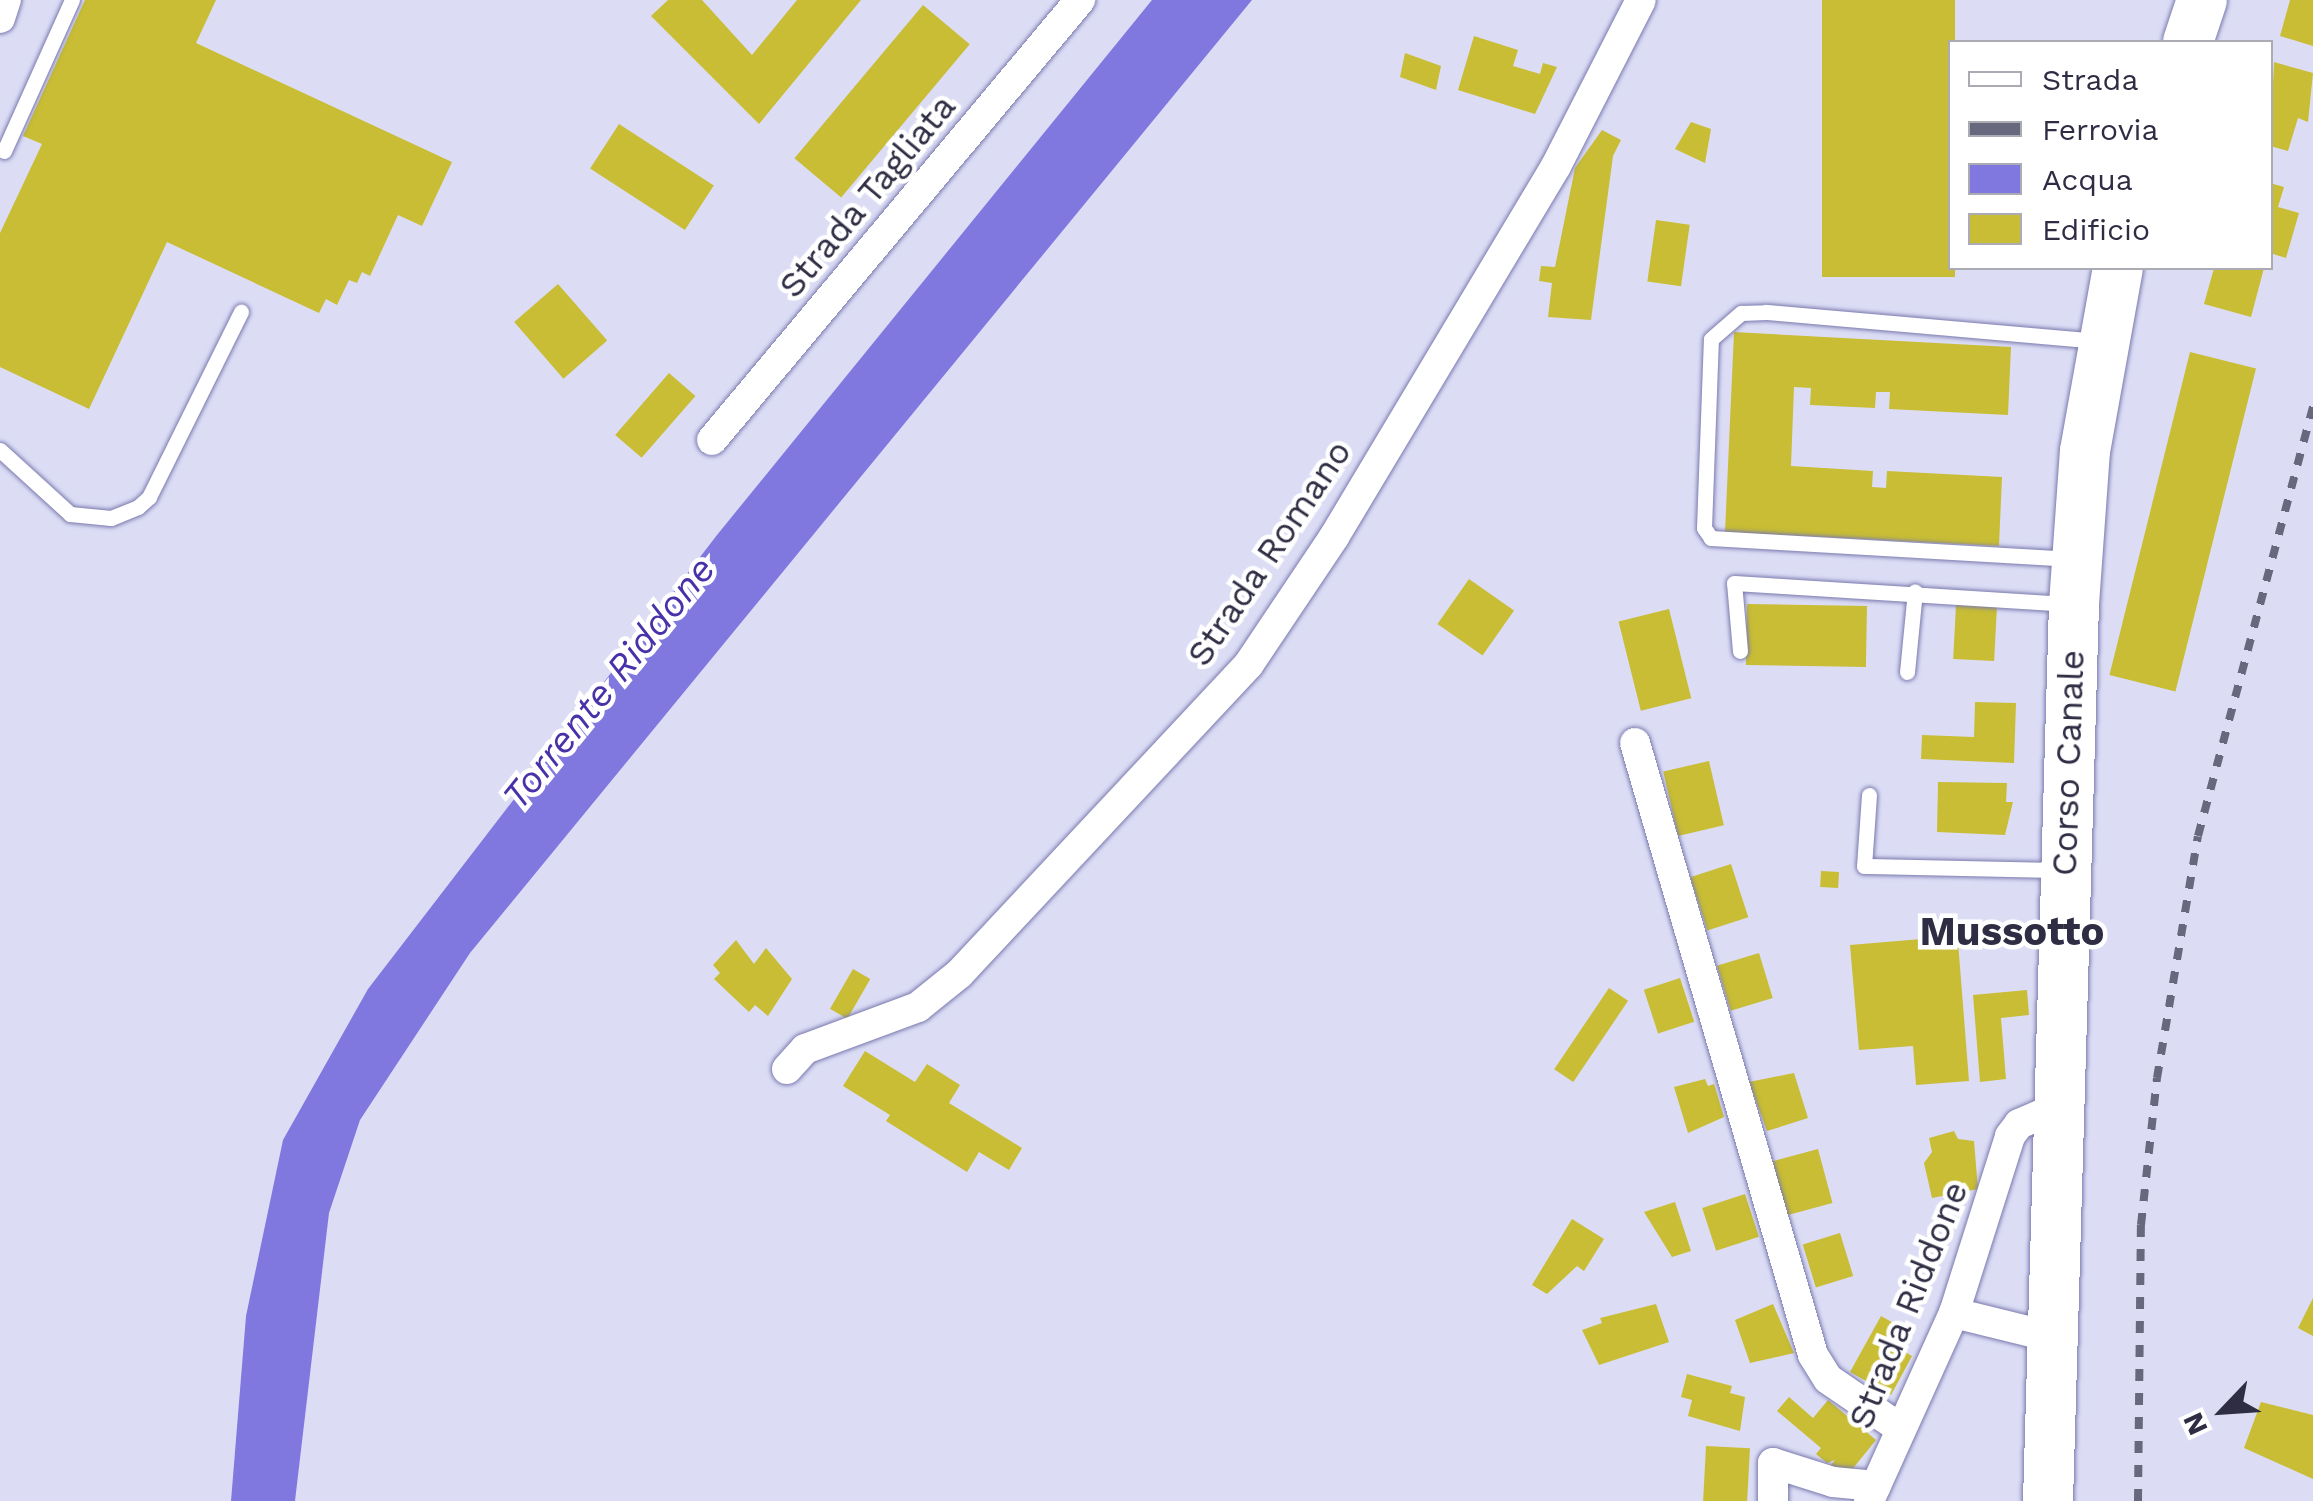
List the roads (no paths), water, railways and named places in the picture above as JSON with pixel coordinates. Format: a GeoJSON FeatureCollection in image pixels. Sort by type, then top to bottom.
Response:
{"type":"FeatureCollection","features":[{"type":"Feature","properties":{"kind":"main road"},"geometry":{"type":"LineString","coordinates":[[2189,40],[2202,0]]}},
{"type":"Feature","properties":{"kind":"main road","name":"Corso Canale"},"geometry":{"type":"LineString","coordinates":[[2048,1501],[2075,581],[2102,342],[2118,270]]}},
{"type":"Feature","properties":{"kind":"street"},"geometry":{"type":"LineString","coordinates":[[0,18],[6,0]]}},
{"type":"Feature","properties":{"kind":"street","name":"Strada Tagliata"},"geometry":{"type":"LineString","coordinates":[[712,440],[1080,0]]}},
{"type":"Feature","properties":{"kind":"street","name":"Strada Romano"},"geometry":{"type":"LineString","coordinates":[[787,1069],[805,1048],[918,1007],[959,974],[1249,664],[1334,537],[1556,166],[1641,0]]}},
{"type":"Feature","properties":{"kind":"street"},"geometry":{"type":"LineString","coordinates":[[1635,743],[1813,1356],[1828,1379],[1901,1429]]}},
{"type":"Feature","properties":{"kind":"street","name":"Strada Riddone"},"geometry":{"type":"LineString","coordinates":[[1873,1494],[1954,1313],[2010,1136],[2019,1124],[2061,1106]]}},
{"type":"Feature","properties":{"kind":"street"},"geometry":{"type":"LineString","coordinates":[[1954,1313],[2052,1337]]}},
{"type":"Feature","properties":{"kind":"street"},"geometry":{"type":"LineString","coordinates":[[1772,1501],[1773,1463],[1873,1494]]}},
{"type":"Feature","properties":{"kind":"lane"},"geometry":{"type":"LineString","coordinates":[[16,164],[2,149],[72,0]]}},
{"type":"Feature","properties":{"kind":"lane"},"geometry":{"type":"LineString","coordinates":[[0,450],[70,514],[111,518],[138,507],[149,498],[240,312]]}},
{"type":"Feature","properties":{"kind":"lane"},"geometry":{"type":"LineString","coordinates":[[2075,581],[1711,538],[1704,528],[1711,339],[1741,313],[1766,312],[2102,342]]}},
{"type":"Feature","properties":{"kind":"lane"},"geometry":{"type":"LineString","coordinates":[[1740,651],[1734,582],[1914,592],[2075,581]]}},
{"type":"Feature","properties":{"kind":"lane"},"geometry":{"type":"LineString","coordinates":[[1907,672],[1914,592]]}},
{"type":"Feature","properties":{"kind":"lane"},"geometry":{"type":"LineString","coordinates":[[1868,795],[1864,866],[2064,870]]}},
{"type":"Feature","properties":{"kind":"water","name":"Torrente Riddone"},"geometry":{"type":"Polygon","coordinates":[[[1152,0],[1252,0],[470,953],[360,1120],[329,1213],[295,1501],[231,1501],[246,1316],[283,1140],[368,989],[717,535],[1152,0]]]}},
{"type":"Feature","properties":{"kind":"railway"},"geometry":{"type":"LineString","coordinates":[[2138,1501],[2141,1225],[2157,1078],[2198,836],[2313,406]]}},
{"type":"Feature","properties":{"kind":"district","name":"Mussotto"},"geometry":{"type":"Point","coordinates":[2012,932]}}]}
